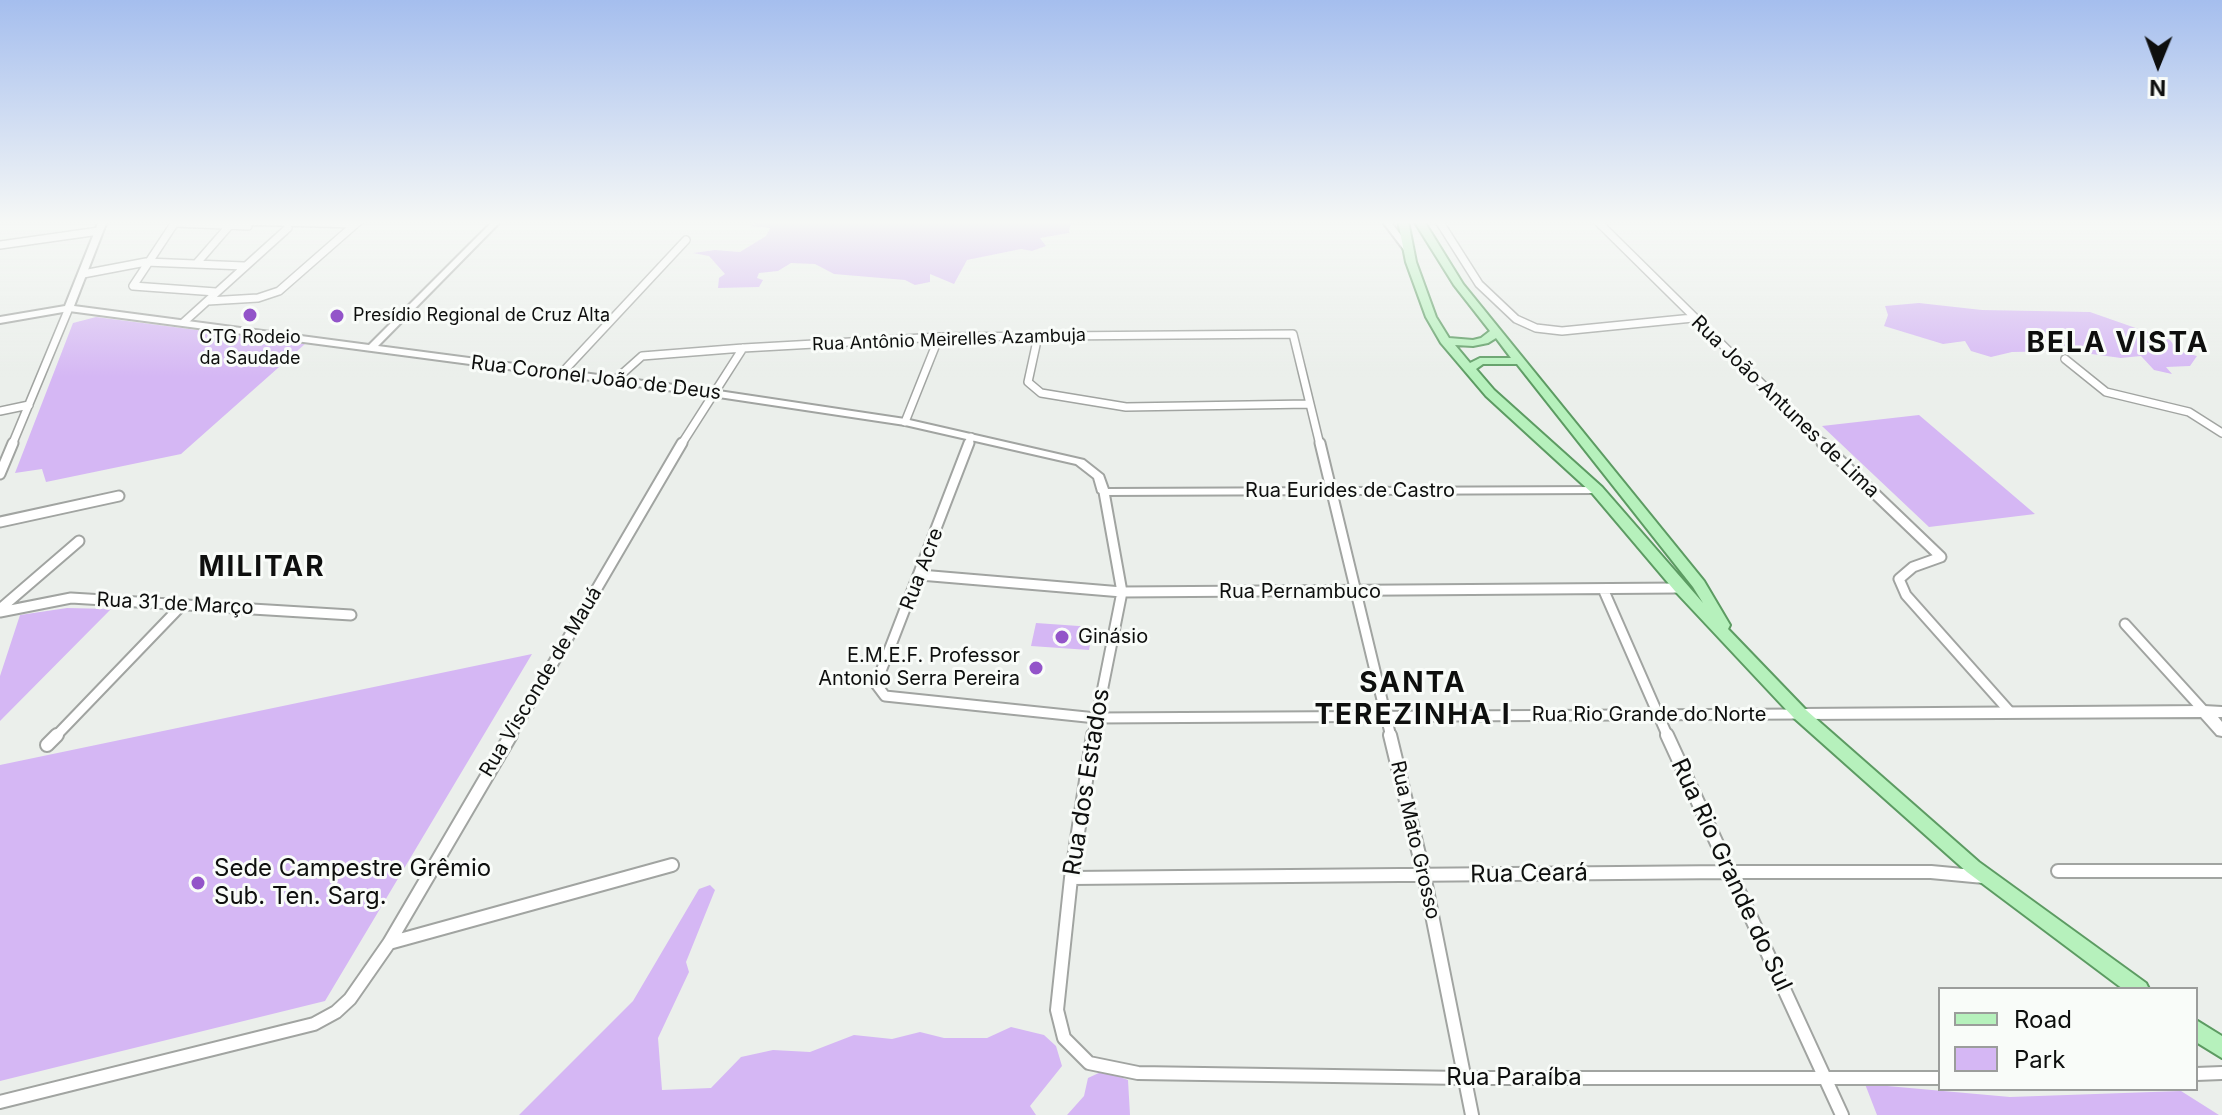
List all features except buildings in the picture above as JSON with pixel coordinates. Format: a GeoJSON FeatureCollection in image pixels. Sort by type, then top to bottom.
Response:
{"type":"FeatureCollection","features":[{"type":"Feature","properties":{"kind":"main road"},"geometry":{"type":"LineString","coordinates":[[1416,273],[1431,317],[1445,341],[1468,369],[1597,490],[1680,588],[1800,714],[1986,877],[2136,987]]}},
{"type":"Feature","properties":{"kind":"main road"},"geometry":{"type":"LineString","coordinates":[[1450,273],[1495,333],[1699,584],[1734,643]]}},
{"type":"Feature","properties":{"kind":"main road"},"geometry":{"type":"LineString","coordinates":[[1445,341],[1473,343],[1484,341],[1495,333]]}},
{"type":"Feature","properties":{"kind":"main road"},"geometry":{"type":"LineString","coordinates":[[1468,369],[1480,361],[1497,358],[1518,361]]}},
{"type":"Feature","properties":{"kind":"main road"},"geometry":{"type":"LineString","coordinates":[[2198,1031],[2222,1048]]}},
{"type":"Feature","properties":{"kind":"street"},"geometry":{"type":"LineString","coordinates":[[0,474],[83,274],[88,273]]}},
{"type":"Feature","properties":{"kind":"street"},"geometry":{"type":"LineString","coordinates":[[140,273],[133,286],[216,292]]}},
{"type":"Feature","properties":{"kind":"street"},"geometry":{"type":"LineString","coordinates":[[184,322],[236,273]]}},
{"type":"Feature","properties":{"kind":"street"},"geometry":{"type":"LineString","coordinates":[[208,301],[271,294],[296,273]]}},
{"type":"Feature","properties":{"kind":"street"},"geometry":{"type":"LineString","coordinates":[[372,347],[445,273]]}},
{"type":"Feature","properties":{"kind":"street"},"geometry":{"type":"LineString","coordinates":[[560,375],[655,273]]}},
{"type":"Feature","properties":{"kind":"street"},"geometry":{"type":"LineString","coordinates":[[1474,273],[1487,293],[1516,319],[1536,328],[1562,331],[1693,318]]}},
{"type":"Feature","properties":{"kind":"street","name":"Rua João Antunes de Lima"},"geometry":{"type":"LineString","coordinates":[[1648,273],[1941,557],[1913,567],[1899,579],[1906,595],[2010,712]]}},
{"type":"Feature","properties":{"kind":"street","name":"Rua Coronel João de Deus"},"geometry":{"type":"LineString","coordinates":[[0,320],[69,308],[712,393],[905,422],[1080,462],[1099,477],[1104,492]]}},
{"type":"Feature","properties":{"kind":"street","name":"Rua Antônio Meirelles Azambuja"},"geometry":{"type":"LineString","coordinates":[[614,381],[642,356],[743,348],[939,337],[1293,334]]}},
{"type":"Feature","properties":{"kind":"street","name":"Rua Mato Grosso"},"geometry":{"type":"LineString","coordinates":[[1293,334],[1424,875],[1472,1115]]}},
{"type":"Feature","properties":{"kind":"street"},"geometry":{"type":"LineString","coordinates":[[1038,336],[1028,382],[1031,388],[1041,393],[1126,407],[1309,404]]}},
{"type":"Feature","properties":{"kind":"street"},"geometry":{"type":"LineString","coordinates":[[905,422],[939,337]]}},
{"type":"Feature","properties":{"kind":"street","name":"Rua Visconde de Mauá"},"geometry":{"type":"LineString","coordinates":[[0,1102],[314,1024],[336,1012],[350,999],[389,943],[712,393],[743,348]]}},
{"type":"Feature","properties":{"kind":"street"},"geometry":{"type":"LineString","coordinates":[[2065,359],[2106,392],[2189,412],[2222,433]]}},
{"type":"Feature","properties":{"kind":"street"},"geometry":{"type":"LineString","coordinates":[[0,411],[29,405]]}},
{"type":"Feature","properties":{"kind":"street","name":"Rua Acre"},"geometry":{"type":"LineString","coordinates":[[885,696],[876,684],[971,437]]}},
{"type":"Feature","properties":{"kind":"street","name":"Rua Eurides de Castro"},"geometry":{"type":"LineString","coordinates":[[1104,492],[1597,490]]}},
{"type":"Feature","properties":{"kind":"street","name":"Rua dos Estados"},"geometry":{"type":"LineString","coordinates":[[1089,1063],[1064,1038],[1057,1010],[1071,878],[1096,718],[1122,592],[1104,492]]}},
{"type":"Feature","properties":{"kind":"street"},"geometry":{"type":"LineString","coordinates":[[0,522],[119,496]]}},
{"type":"Feature","properties":{"kind":"street"},"geometry":{"type":"LineString","coordinates":[[0,610],[79,541]]}},
{"type":"Feature","properties":{"kind":"street","name":"Rua Pernambuco"},"geometry":{"type":"LineString","coordinates":[[920,575],[1122,592],[1358,593],[1680,588]]}},
{"type":"Feature","properties":{"kind":"street","name":"Rua Rio Grande do Sul"},"geometry":{"type":"LineString","coordinates":[[1604,591],[1728,872],[1842,1115]]}},
{"type":"Feature","properties":{"kind":"street","name":"Rua 31 de Março"},"geometry":{"type":"LineString","coordinates":[[0,610],[71,598],[351,615]]}},
{"type":"Feature","properties":{"kind":"street"},"geometry":{"type":"LineString","coordinates":[[47,745],[183,604]]}},
{"type":"Feature","properties":{"kind":"street"},"geometry":{"type":"LineString","coordinates":[[2125,624],[2222,731]]}},
{"type":"Feature","properties":{"kind":"street","name":"Rua Rio Grande do Norte"},"geometry":{"type":"LineString","coordinates":[[885,696],[1096,718],[2222,712]]}},
{"type":"Feature","properties":{"kind":"street"},"geometry":{"type":"LineString","coordinates":[[389,943],[672,865]]}},
{"type":"Feature","properties":{"kind":"street"},"geometry":{"type":"LineString","coordinates":[[2058,871],[2222,871]]}},
{"type":"Feature","properties":{"kind":"street","name":"Rua Ceará"},"geometry":{"type":"LineString","coordinates":[[1071,878],[1728,872],[1931,872],[1986,877]]}},
{"type":"Feature","properties":{"kind":"street","name":"Rua Paraíba"},"geometry":{"type":"LineString","coordinates":[[1089,1063],[1138,1073],[1464,1078],[1938,1078]]}},
{"type":"Feature","properties":{"kind":"street"},"geometry":{"type":"LineString","coordinates":[[2198,1074],[2222,1073]]}},
{"type":"Feature","properties":{"kind":"green space"},"geometry":{"type":"Polygon","coordinates":[[[759,273],[757,278],[763,280],[759,287],[718,288],[719,278],[725,274],[759,273]]]}},
{"type":"Feature","properties":{"kind":"green space"},"geometry":{"type":"Polygon","coordinates":[[[960,273],[954,284],[930,274],[930,282],[915,285],[905,280],[834,274],[960,273]]]}},
{"type":"Feature","properties":{"kind":"green space"},"geometry":{"type":"Polygon","coordinates":[[[1919,303],[1982,310],[2090,312],[2170,340],[2178,351],[2197,356],[2190,366],[2166,367],[2172,374],[2154,370],[2141,356],[2121,358],[2070,351],[2012,352],[1991,357],[1971,351],[1965,341],[1943,344],[1884,326],[1888,315],[1885,306],[1919,303]]]}},
{"type":"Feature","properties":{"kind":"green space"},"geometry":{"type":"Polygon","coordinates":[[[96,317],[305,344],[181,454],[46,482],[42,469],[15,473],[73,323],[96,317]]]}},
{"type":"Feature","properties":{"kind":"green space"},"geometry":{"type":"Polygon","coordinates":[[[1919,415],[2035,514],[1929,527],[1822,426],[1919,415]]]}},
{"type":"Feature","properties":{"kind":"green space"},"geometry":{"type":"Polygon","coordinates":[[[67,608],[111,609],[0,721],[0,676],[20,615],[67,608]]]}},
{"type":"Feature","properties":{"kind":"green space","name":"Ginásio"},"geometry":{"type":"Polygon","coordinates":[[[1036,623],[1093,627],[1089,650],[1031,646],[1036,623]]]}},
{"type":"Feature","properties":{"kind":"green space","name":"Sede Campestre Grêmio Sub. Ten. Sarg."},"geometry":{"type":"Polygon","coordinates":[[[532,654],[325,1001],[0,1081],[0,765],[532,654]]]}},
{"type":"Feature","properties":{"kind":"green space"},"geometry":{"type":"Polygon","coordinates":[[[710,885],[715,890],[686,962],[689,972],[658,1038],[662,1090],[711,1088],[741,1057],[773,1050],[810,1052],[854,1035],[892,1039],[920,1032],[944,1038],[987,1038],[1011,1027],[1044,1035],[1056,1046],[1062,1066],[1030,1106],[1036,1115],[519,1115],[633,1001],[699,889],[710,885]]]}},
{"type":"Feature","properties":{"kind":"green space"},"geometry":{"type":"Polygon","coordinates":[[[1103,1071],[1128,1080],[1130,1115],[1067,1115],[1084,1096],[1088,1078],[1103,1071]]]}},
{"type":"Feature","properties":{"kind":"green space"},"geometry":{"type":"Polygon","coordinates":[[[1865,1084],[2010,1097],[2181,1091],[2219,1115],[1877,1115],[1865,1084]]]}},
{"type":"Feature","properties":{"kind":"place","name":"CTG Rodeio da Saudade"},"geometry":{"type":"Point","coordinates":[250,315]}},
{"type":"Feature","properties":{"kind":"place","name":"Presídio Regional de Cruz Alta"},"geometry":{"type":"Point","coordinates":[337,316]}},
{"type":"Feature","properties":{"kind":"place","name":"Ginásio"},"geometry":{"type":"Point","coordinates":[1062,637]}},
{"type":"Feature","properties":{"kind":"place","name":"E.M.E.F. Professor Antonio Serra Pereira"},"geometry":{"type":"Point","coordinates":[1036,668]}},
{"type":"Feature","properties":{"kind":"place","name":"Sede Campestre Grêmio Sub. Ten. Sarg."},"geometry":{"type":"Point","coordinates":[198,883]}},
{"type":"Feature","properties":{"kind":"district","name":"BELA VISTA"},"geometry":{"type":"Point","coordinates":[2118,344]}},
{"type":"Feature","properties":{"kind":"district","name":"MILITAR"},"geometry":{"type":"Point","coordinates":[262,568]}},
{"type":"Feature","properties":{"kind":"district","name":"SANTA TEREZINHA I"},"geometry":{"type":"Point","coordinates":[1413,700]}}]}
